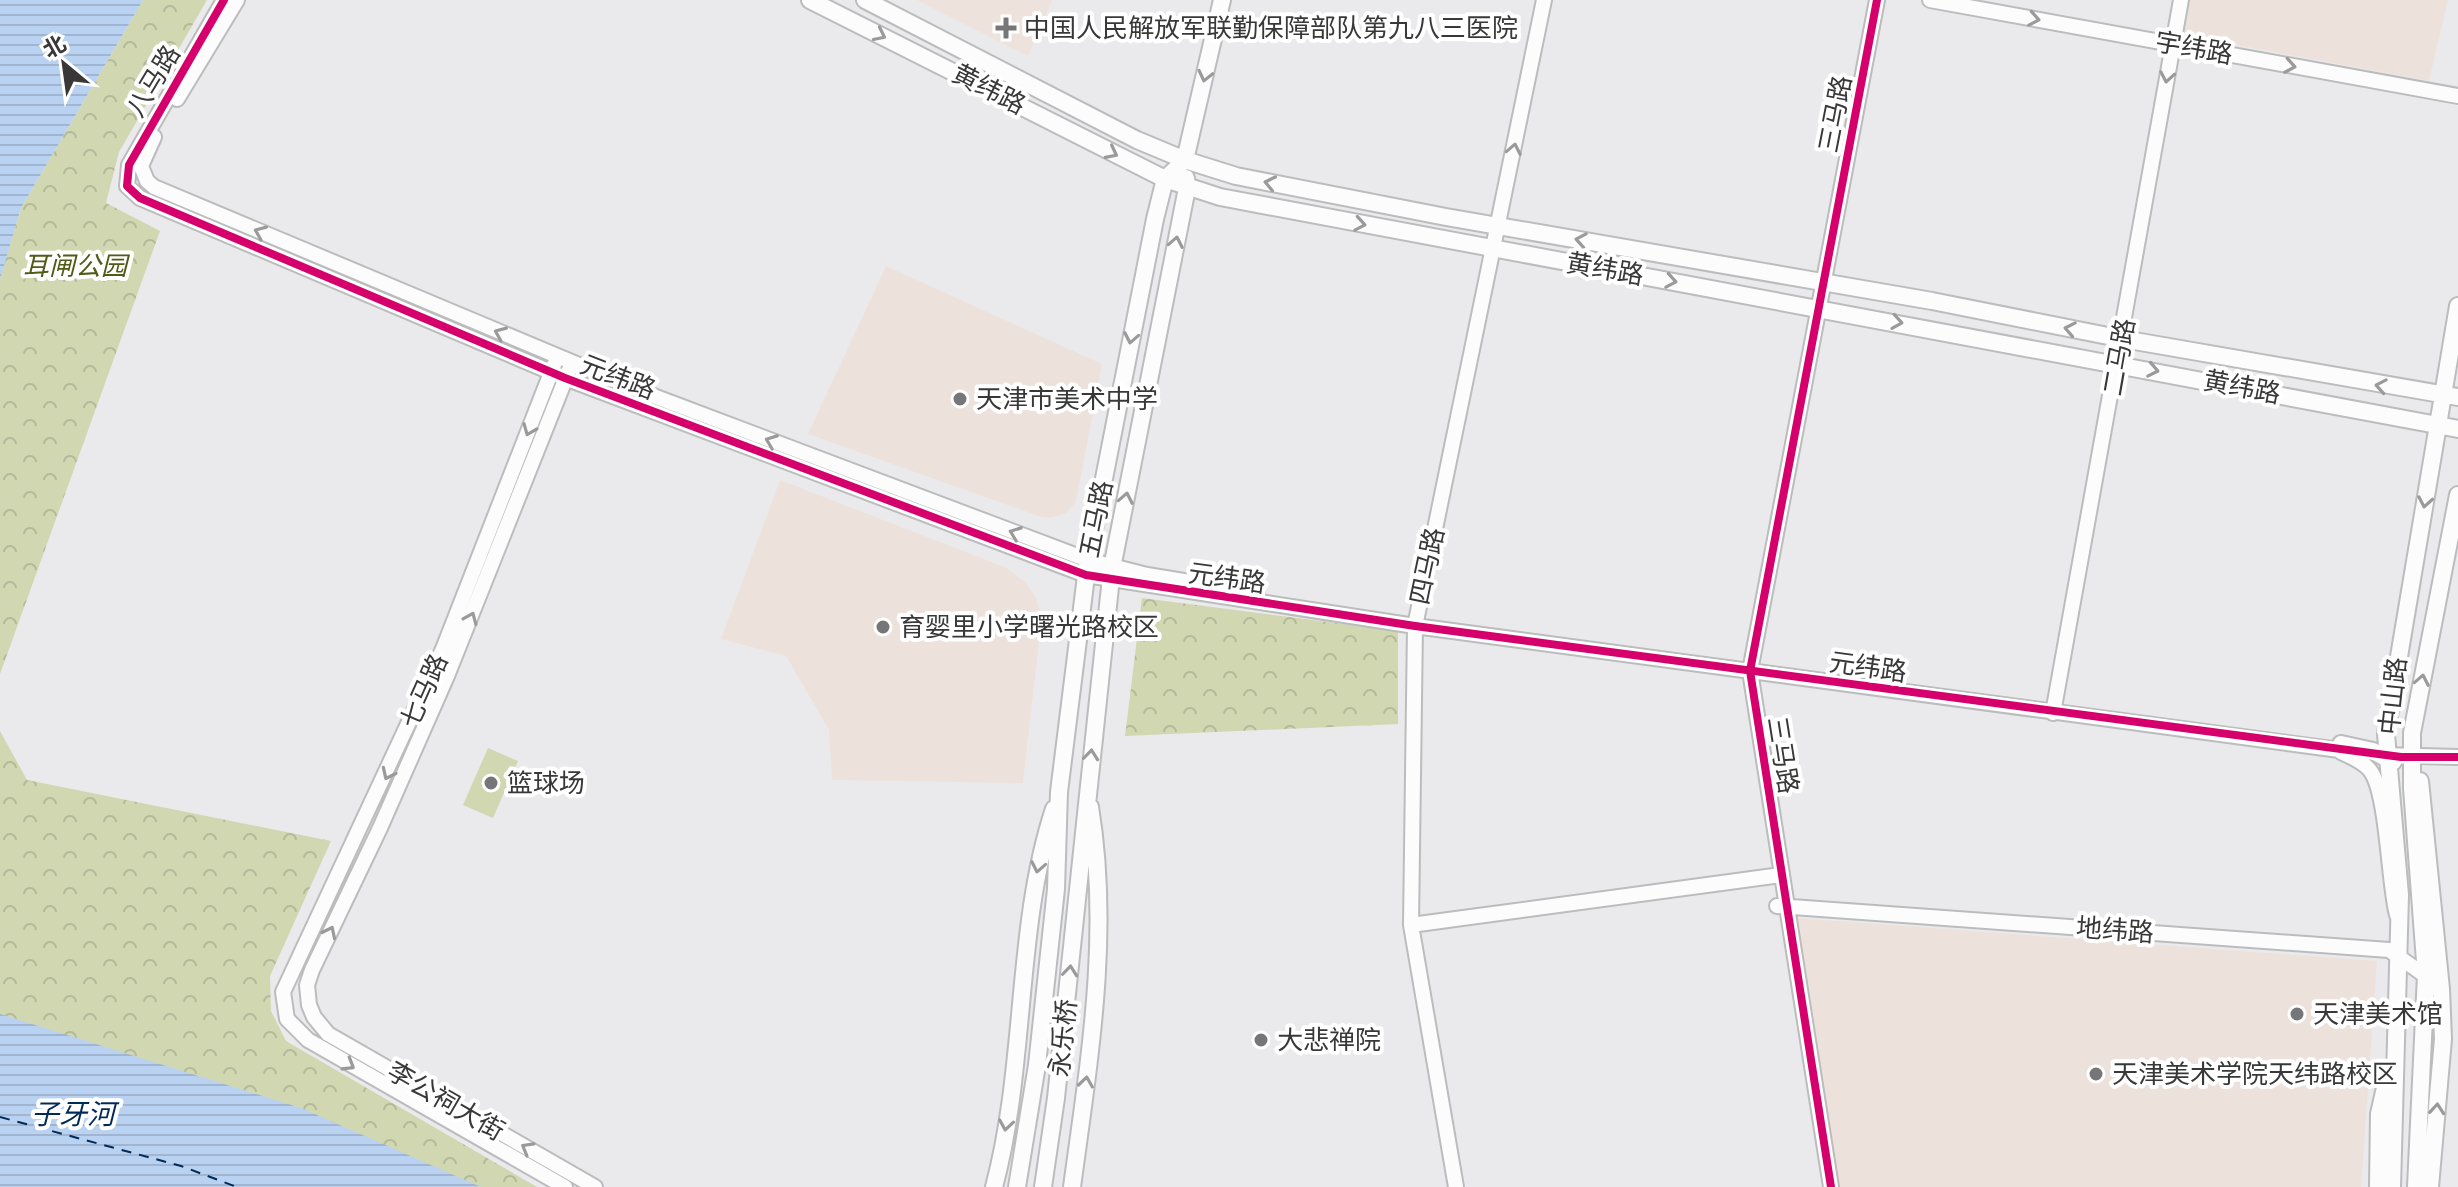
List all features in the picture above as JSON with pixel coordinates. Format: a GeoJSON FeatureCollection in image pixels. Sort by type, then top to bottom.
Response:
{"type":"FeatureCollection","features":[{"type":"Feature","properties":{"kind":"main road","name":"黄纬路"},"geometry":{"type":"LineString","coordinates":[[810,0],[1187,188],[1273,209],[2458,429]]}},
{"type":"Feature","properties":{"kind":"main road","name":"黄纬路"},"geometry":{"type":"LineString","coordinates":[[865,0],[1125,133],[1185,160],[1251,179],[2451,396]]}},
{"type":"Feature","properties":{"kind":"main road","name":"五马路"},"geometry":{"type":"LineString","coordinates":[[1078,888],[1112,574],[1187,188],[1185,160],[1222,0]]}},
{"type":"Feature","properties":{"kind":"main road"},"geometry":{"type":"LineString","coordinates":[[1165,179],[1185,160]]}},
{"type":"Feature","properties":{"kind":"main road","name":"五马路"},"geometry":{"type":"LineString","coordinates":[[1056,889],[1059,792],[1087,567],[1165,179]]}},
{"type":"Feature","properties":{"kind":"main road","name":"中山路"},"geometry":{"type":"LineString","coordinates":[[2392,1187],[2400,927],[2387,754],[2393,677],[2438,425],[2451,396],[2458,306]]}},
{"type":"Feature","properties":{"kind":"main road","name":"中山路"},"geometry":{"type":"LineString","coordinates":[[2416,1187],[2426,975],[2412,788],[2413,721],[2458,495]]}},
{"type":"Feature","properties":{"kind":"main road"},"geometry":{"type":"LineString","coordinates":[[2339,747],[2387,754],[2404,770],[2412,788]]}},
{"type":"Feature","properties":{"kind":"main road"},"geometry":{"type":"LineString","coordinates":[[2412,753],[2425,805],[2441,989],[2443,1039],[2430,1187]]}},
{"type":"Feature","properties":{"kind":"main road"},"geometry":{"type":"LineString","coordinates":[[994,1187],[1022,1026],[1035,884],[1043,842],[1059,792]]}},
{"type":"Feature","properties":{"kind":"main road"},"geometry":{"type":"LineString","coordinates":[[1072,1187],[1093,1028],[1098,939],[1099,871],[1088,794]]}},
{"type":"Feature","properties":{"kind":"main road","name":"永乐桥"},"geometry":{"type":"LineString","coordinates":[[1043,1187],[1078,888]]}},
{"type":"Feature","properties":{"kind":"main road","name":"永乐桥"},"geometry":{"type":"LineString","coordinates":[[1017,1187],[1037,1065],[1056,889]]}},
{"type":"Feature","properties":{"kind":"main road"},"geometry":{"type":"LineString","coordinates":[[2378,1187],[2379,1114],[2396,1046]]}},
{"type":"Feature","properties":{"kind":"street","name":"八马路"},"geometry":{"type":"LineString","coordinates":[[127,186],[126,174],[134,153],[224,0]]}},
{"type":"Feature","properties":{"kind":"street","name":"八马路"},"geometry":{"type":"LineString","coordinates":[[142,174],[148,147],[237,0]]}},
{"type":"Feature","properties":{"kind":"street","name":"四马路"},"geometry":{"type":"LineString","coordinates":[[1456,1187],[1411,925],[1416,622],[1544,0]]}},
{"type":"Feature","properties":{"kind":"street","name":"三马路"},"geometry":{"type":"LineString","coordinates":[[1831,1187],[1777,876],[1748,645],[1823,283],[1877,0]]}},
{"type":"Feature","properties":{"kind":"street","name":"宇纬路"},"geometry":{"type":"LineString","coordinates":[[1930,0],[2458,96]]}},
{"type":"Feature","properties":{"kind":"street","name":"二马路"},"geometry":{"type":"LineString","coordinates":[[2054,710],[2123,339],[2181,0]]}},
{"type":"Feature","properties":{"kind":"street","name":"元纬路"},"geometry":{"type":"LineString","coordinates":[[142,174],[154,187],[565,360],[1087,567]]}},
{"type":"Feature","properties":{"kind":"street","name":"元纬路"},"geometry":{"type":"LineString","coordinates":[[127,186],[150,204],[558,375],[1112,574],[1416,622],[2054,710]]}},
{"type":"Feature","properties":{"kind":"street","name":"三马路"},"geometry":{"type":"LineString","coordinates":[[1749,666],[1816,308]]}},
{"type":"Feature","properties":{"kind":"street","name":"七马路"},"geometry":{"type":"LineString","coordinates":[[287,1019],[283,992],[443,649],[565,360]]}},
{"type":"Feature","properties":{"kind":"street","name":"七马路"},"geometry":{"type":"LineString","coordinates":[[309,1005],[307,985],[312,970],[380,828],[447,676],[558,375]]}},
{"type":"Feature","properties":{"kind":"street","name":"元纬路"},"geometry":{"type":"LineString","coordinates":[[1749,666],[1770,674],[2339,747]]}},
{"type":"Feature","properties":{"kind":"street"},"geometry":{"type":"LineString","coordinates":[[2339,747],[2369,768],[2380,788],[2388,873],[2400,927]]}},
{"type":"Feature","properties":{"kind":"street"},"geometry":{"type":"LineString","coordinates":[[2387,754],[2458,754]]}},
{"type":"Feature","properties":{"kind":"street"},"geometry":{"type":"LineString","coordinates":[[1411,925],[1777,876]]}},
{"type":"Feature","properties":{"kind":"street","name":"三马路"},"geometry":{"type":"LineString","coordinates":[[1782,906],[1821,1187]]}},
{"type":"Feature","properties":{"kind":"street","name":"地纬路"},"geometry":{"type":"LineString","coordinates":[[1782,906],[2389,950],[2400,955],[2441,989]]}},
{"type":"Feature","properties":{"kind":"street","name":"李公祠大街"},"geometry":{"type":"LineString","coordinates":[[309,1005],[328,1034],[595,1187]]}},
{"type":"Feature","properties":{"kind":"street","name":"李公祠大街"},"geometry":{"type":"LineString","coordinates":[[287,1019],[308,1040],[565,1187]]}},
{"type":"Feature","properties":{"kind":"shaded area","name":"中国人民解放军联勤保障部队第九八三医院"},"geometry":{"type":"Polygon","coordinates":[[[917,0],[1052,0],[1028,56],[917,0]]]}},
{"type":"Feature","properties":{"kind":"shaded area"},"geometry":{"type":"Polygon","coordinates":[[[2190,0],[2448,0],[2429,81],[2183,35],[2190,0]]]}},
{"type":"Feature","properties":{"kind":"shaded area","name":"天津市美术中学"},"geometry":{"type":"Polygon","coordinates":[[[886,266],[1102,364],[1076,502],[1066,513],[1051,518],[1041,517],[808,434],[886,266]]]}},
{"type":"Feature","properties":{"kind":"shaded area","name":"育婴里小学曙光路校区"},"geometry":{"type":"Polygon","coordinates":[[[780,480],[1007,568],[1025,582],[1035,596],[1042,615],[1023,783],[832,780],[829,730],[786,656],[721,639],[780,480]]]}},
{"type":"Feature","properties":{"kind":"shaded area","name":"天津美术学院天纬路校区"},"geometry":{"type":"Polygon","coordinates":[[[1798,918],[2377,961],[2361,1187],[1840,1187],[1798,918]]]}},
{"type":"Feature","properties":{"kind":"green space","name":"耳闸公园"},"geometry":{"type":"Polygon","coordinates":[[[143,0],[207,0],[119,152],[106,203],[160,231],[0,674],[0,278],[21,208],[143,0]]]}},
{"type":"Feature","properties":{"kind":"green space"},"geometry":{"type":"Polygon","coordinates":[[[1142,598],[1398,631],[1398,724],[1125,736],[1142,598]]]}},
{"type":"Feature","properties":{"kind":"green space"},"geometry":{"type":"Polygon","coordinates":[[[0,731],[27,780],[331,841],[270,976],[271,1011],[286,1041],[537,1187],[0,1187],[0,731]]]}},
{"type":"Feature","properties":{"kind":"green space","name":"篮球场"},"geometry":{"type":"Polygon","coordinates":[[[488,748],[518,761],[493,818],[463,805],[488,748]]]}},
{"type":"Feature","properties":{"kind":"water"},"geometry":{"type":"Polygon","coordinates":[[[0,0],[143,0],[21,208],[0,279],[0,0]]]}},
{"type":"Feature","properties":{"kind":"water","name":"子牙河"},"geometry":{"type":"Polygon","coordinates":[[[0,1014],[301,1108],[481,1187],[0,1187],[0,1014]]]}},
{"type":"Feature","properties":{"kind":"ferry route"},"geometry":{"type":"LineString","coordinates":[[0,1117],[181,1166],[237,1187]]}},
{"type":"Feature","properties":{"kind":"cycle path"},"geometry":{"type":"LineString","coordinates":[[224,0],[129,165],[127,186],[140,198],[565,378],[1086,575],[1415,626],[2401,757],[2458,757]]}},
{"type":"Feature","properties":{"kind":"cycle path"},"geometry":{"type":"LineString","coordinates":[[1831,1187],[1750,671],[1877,0]]}},
{"type":"Feature","properties":{"kind":"place","name":"中国人民解放军联勤保障部队第九八三医院"},"geometry":{"type":"Point","coordinates":[1006,28]}},
{"type":"Feature","properties":{"kind":"place","name":"天津市美术中学"},"geometry":{"type":"Point","coordinates":[960,399]}},
{"type":"Feature","properties":{"kind":"place","name":"育婴里小学曙光路校区"},"geometry":{"type":"Point","coordinates":[883,627]}},
{"type":"Feature","properties":{"kind":"place","name":"篮球场"},"geometry":{"type":"Point","coordinates":[491,783]}},
{"type":"Feature","properties":{"kind":"place","name":"天津美术馆"},"geometry":{"type":"Point","coordinates":[2297,1014]}},
{"type":"Feature","properties":{"kind":"place","name":"大悲禅院"},"geometry":{"type":"Point","coordinates":[1261,1040]}},
{"type":"Feature","properties":{"kind":"place","name":"天津美术学院天纬路校区"},"geometry":{"type":"Point","coordinates":[2096,1074]}}]}
